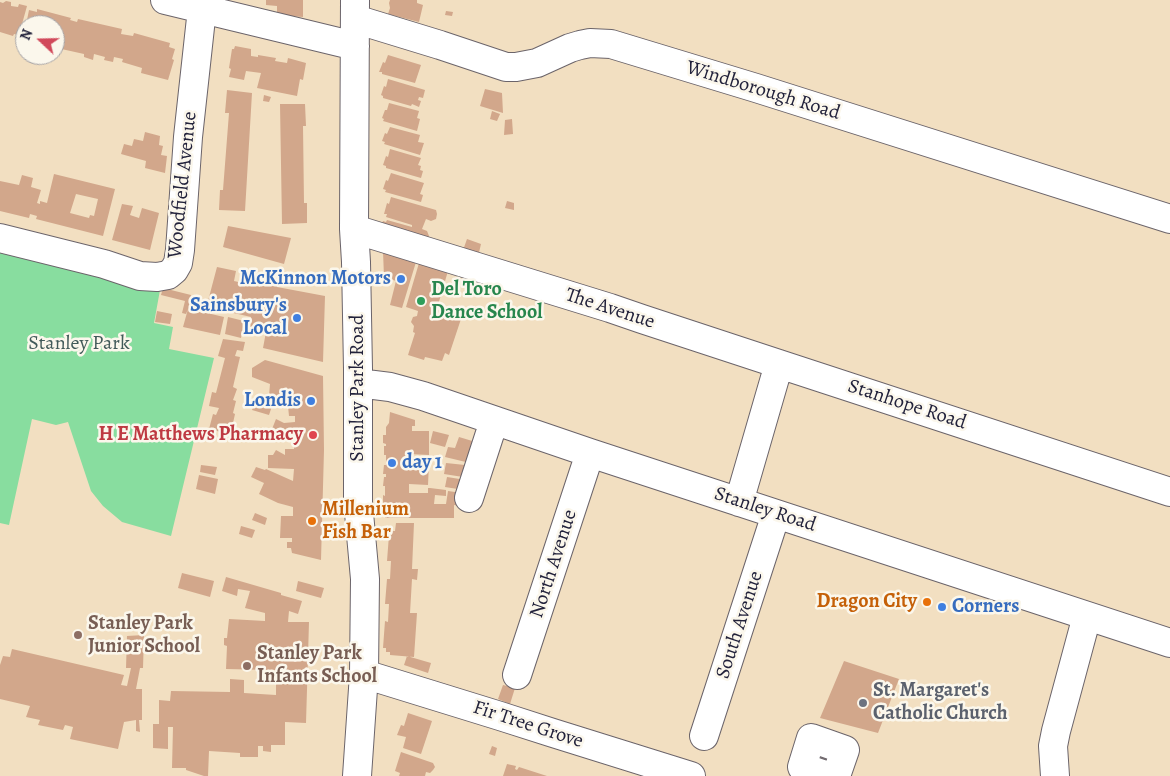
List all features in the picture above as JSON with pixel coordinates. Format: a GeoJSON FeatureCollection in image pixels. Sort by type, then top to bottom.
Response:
{"type":"FeatureCollection","features":[{"type":"Feature","properties":{"kind":"street"},"geometry":{"type":"LineString","coordinates":[[164,0],[355,46]]}},
{"type":"Feature","properties":{"kind":"street","name":"Woodfield Avenue"},"geometry":{"type":"LineString","coordinates":[[0,238],[104,264],[140,276],[157,277],[168,275],[174,270],[178,263],[180,250],[188,137],[202,9]]}},
{"type":"Feature","properties":{"kind":"street","name":"Stanley Park Road"},"geometry":{"type":"LineString","coordinates":[[355,10],[354,229],[358,383],[358,502],[365,578],[364,674],[357,776]]}},
{"type":"Feature","properties":{"kind":"street","name":"Windborough Road"},"geometry":{"type":"LineString","coordinates":[[355,10],[440,45],[506,67],[537,63],[570,48],[585,44],[611,44],[1170,219]]}},
{"type":"Feature","properties":{"kind":"street","name":"The Avenue"},"geometry":{"type":"LineString","coordinates":[[354,229],[610,308],[779,364]]}},
{"type":"Feature","properties":{"kind":"street"},"geometry":{"type":"LineString","coordinates":[[739,502],[779,364]]}},
{"type":"Feature","properties":{"kind":"street","name":"Stanhope Road"},"geometry":{"type":"LineString","coordinates":[[779,364],[1170,492]]}},
{"type":"Feature","properties":{"kind":"street","name":"Stanley Road"},"geometry":{"type":"LineString","coordinates":[[358,383],[390,387],[423,396],[590,453],[1170,643]]}},
{"type":"Feature","properties":{"kind":"street"},"geometry":{"type":"LineString","coordinates":[[468,498],[494,421]]}},
{"type":"Feature","properties":{"kind":"street","name":"North Avenue"},"geometry":{"type":"LineString","coordinates":[[517,675],[590,453]]}},
{"type":"Feature","properties":{"kind":"street","name":"South Avenue"},"geometry":{"type":"LineString","coordinates":[[704,736],[776,514]]}},
{"type":"Feature","properties":{"kind":"street"},"geometry":{"type":"LineString","coordinates":[[1055,776],[1053,746],[1056,730],[1087,616]]}},
{"type":"Feature","properties":{"kind":"street","name":"Fir Tree Grove"},"geometry":{"type":"LineString","coordinates":[[364,674],[692,776]]}},
{"type":"Feature","properties":{"kind":"street"},"geometry":{"type":"LineString","coordinates":[[828,776],[802,767],[811,738],[845,750],[836,776]]}},
{"type":"Feature","properties":{"kind":"green space","name":"Stanley Park"},"geometry":{"type":"Polygon","coordinates":[[[0,245],[162,279],[154,323],[173,327],[169,349],[214,358],[171,536],[122,522],[103,506],[91,491],[68,422],[56,425],[32,419],[9,525],[0,523],[0,245]]]}},
{"type":"Feature","properties":{"kind":"building"},"geometry":{"type":"Polygon","coordinates":[[[266,0],[303,0],[303,17],[277,15],[277,6],[266,5],[266,0]]]}},
{"type":"Feature","properties":{"kind":"building"},"geometry":{"type":"Polygon","coordinates":[[[390,0],[417,0],[417,3],[423,5],[419,22],[388,14],[390,0]]]}},
{"type":"Feature","properties":{"kind":"building"},"geometry":{"type":"Polygon","coordinates":[[[6,1],[11,2],[11,6],[18,7],[19,4],[27,6],[25,15],[15,15],[15,34],[13,36],[0,32],[0,2],[6,1]]]}},
{"type":"Feature","properties":{"kind":"building"},"geometry":{"type":"Polygon","coordinates":[[[37,9],[60,15],[28,15],[29,10],[37,12],[37,9]]]}},
{"type":"Feature","properties":{"kind":"building"},"geometry":{"type":"Polygon","coordinates":[[[446,11],[453,12],[452,16],[445,15],[446,11]]]}},
{"type":"Feature","properties":{"kind":"building"},"geometry":{"type":"Polygon","coordinates":[[[65,16],[77,22],[78,19],[122,29],[121,34],[133,36],[134,33],[170,43],[169,47],[175,49],[168,80],[141,73],[142,68],[122,62],[123,59],[114,57],[113,62],[104,60],[105,57],[94,54],[93,60],[84,57],[84,54],[65,50],[65,16]]]}},
{"type":"Feature","properties":{"kind":"building"},"geometry":{"type":"Polygon","coordinates":[[[235,46],[251,49],[251,56],[258,57],[258,55],[276,58],[275,61],[287,63],[288,58],[306,63],[303,80],[300,79],[297,96],[257,88],[261,73],[246,71],[244,80],[229,77],[232,49],[235,46]]]}},
{"type":"Feature","properties":{"kind":"building"},"geometry":{"type":"Polygon","coordinates":[[[388,55],[421,65],[415,83],[379,72],[388,55]]]}},
{"type":"Feature","properties":{"kind":"building"},"geometry":{"type":"Polygon","coordinates":[[[388,79],[425,90],[423,98],[419,97],[418,100],[421,101],[419,107],[383,98],[381,95],[388,79]]]}},
{"type":"Feature","properties":{"kind":"building"},"geometry":{"type":"Polygon","coordinates":[[[485,89],[502,93],[503,113],[480,106],[485,89]]]}},
{"type":"Feature","properties":{"kind":"building"},"geometry":{"type":"Polygon","coordinates":[[[227,90],[252,93],[245,211],[219,210],[220,190],[223,190],[229,113],[225,113],[227,90]]]}},
{"type":"Feature","properties":{"kind":"building"},"geometry":{"type":"Polygon","coordinates":[[[264,95],[271,97],[269,102],[263,101],[264,95]]]}},
{"type":"Feature","properties":{"kind":"building"},"geometry":{"type":"Polygon","coordinates":[[[389,103],[419,111],[417,118],[420,119],[417,131],[383,121],[384,119],[382,118],[389,103]]]}},
{"type":"Feature","properties":{"kind":"building"},"geometry":{"type":"Polygon","coordinates":[[[280,104],[305,104],[306,126],[303,126],[304,203],[307,203],[307,223],[282,224],[280,104]]]}},
{"type":"Feature","properties":{"kind":"building"},"geometry":{"type":"Polygon","coordinates":[[[492,111],[500,114],[497,121],[490,119],[492,111]]]}},
{"type":"Feature","properties":{"kind":"building"},"geometry":{"type":"Polygon","coordinates":[[[512,119],[513,134],[504,135],[505,120],[512,119]]]}},
{"type":"Feature","properties":{"kind":"building"},"geometry":{"type":"Polygon","coordinates":[[[390,127],[420,135],[418,142],[424,143],[420,155],[384,144],[385,142],[382,141],[390,127]]]}},
{"type":"Feature","properties":{"kind":"building"},"geometry":{"type":"Polygon","coordinates":[[[145,132],[160,136],[159,145],[163,146],[161,155],[167,156],[165,173],[145,168],[146,161],[121,154],[124,144],[132,146],[134,139],[143,141],[145,132]]]}},
{"type":"Feature","properties":{"kind":"building"},"geometry":{"type":"Polygon","coordinates":[[[390,149],[421,158],[418,165],[421,166],[420,170],[423,171],[421,178],[386,168],[383,165],[390,149]]]}},
{"type":"Feature","properties":{"kind":"building"},"geometry":{"type":"Polygon","coordinates":[[[391,173],[424,183],[420,194],[423,195],[421,202],[385,192],[386,190],[383,189],[391,173]]]}},
{"type":"Feature","properties":{"kind":"building"},"geometry":{"type":"Polygon","coordinates":[[[54,174],[115,189],[103,236],[36,219],[37,216],[30,214],[29,218],[0,211],[0,181],[19,185],[22,175],[33,178],[31,187],[41,190],[37,203],[40,204],[40,201],[47,203],[54,174]],[[76,194],[70,213],[89,218],[90,215],[94,216],[98,199],[76,194]]]}},
{"type":"Feature","properties":{"kind":"building"},"geometry":{"type":"Polygon","coordinates":[[[391,197],[436,210],[436,219],[431,221],[426,219],[422,229],[427,231],[429,236],[426,241],[379,232],[383,221],[386,222],[387,220],[412,227],[412,225],[386,217],[387,214],[384,214],[391,197]]]}},
{"type":"Feature","properties":{"kind":"building"},"geometry":{"type":"Polygon","coordinates":[[[507,201],[514,203],[514,210],[505,208],[507,201]]]}},
{"type":"Feature","properties":{"kind":"building"},"geometry":{"type":"Polygon","coordinates":[[[122,204],[133,206],[130,215],[139,218],[142,208],[159,213],[150,250],[112,240],[122,204]]]}},
{"type":"Feature","properties":{"kind":"building"},"geometry":{"type":"Polygon","coordinates":[[[228,226],[291,238],[284,264],[223,247],[228,226]]]}},
{"type":"Feature","properties":{"kind":"building"},"geometry":{"type":"Polygon","coordinates":[[[467,239],[481,244],[477,261],[461,256],[467,239]]]}},
{"type":"Feature","properties":{"kind":"building","name":"McKinnon Motors"},"geometry":{"type":"Polygon","coordinates":[[[383,251],[416,262],[402,308],[390,305],[396,281],[384,277],[383,251]]]}},
{"type":"Feature","properties":{"kind":"building"},"geometry":{"type":"Polygon","coordinates":[[[419,263],[448,271],[438,305],[463,313],[449,355],[445,353],[442,361],[425,357],[424,360],[408,355],[415,333],[413,332],[414,326],[411,322],[413,317],[417,316],[418,311],[406,307],[419,263]]]}},
{"type":"Feature","properties":{"kind":"building"},"geometry":{"type":"Polygon","coordinates":[[[217,267],[236,271],[234,281],[260,287],[262,278],[278,282],[277,287],[325,296],[323,362],[263,348],[266,332],[250,329],[251,317],[225,311],[226,304],[208,301],[217,267]]]}},
{"type":"Feature","properties":{"kind":"building"},"geometry":{"type":"Polygon","coordinates":[[[163,288],[191,295],[190,302],[209,307],[207,313],[224,317],[220,335],[183,327],[188,309],[186,314],[182,313],[185,301],[161,295],[163,288]]]}},
{"type":"Feature","properties":{"kind":"building"},"geometry":{"type":"Polygon","coordinates":[[[157,311],[172,314],[170,324],[155,322],[157,311]]]}},
{"type":"Feature","properties":{"kind":"building"},"geometry":{"type":"Polygon","coordinates":[[[228,317],[244,321],[241,338],[225,334],[228,317]]]}},
{"type":"Feature","properties":{"kind":"building"},"geometry":{"type":"Polygon","coordinates":[[[223,339],[245,342],[243,351],[237,350],[235,356],[240,357],[233,387],[237,389],[233,400],[236,401],[233,423],[236,424],[233,435],[209,429],[213,414],[216,415],[219,408],[209,406],[212,392],[216,393],[225,358],[218,356],[223,339]]]}},
{"type":"Feature","properties":{"kind":"building"},"geometry":{"type":"Polygon","coordinates":[[[265,360],[323,376],[324,450],[321,560],[292,553],[291,548],[287,548],[287,542],[292,542],[292,538],[280,538],[281,516],[293,516],[293,507],[278,503],[259,494],[264,483],[251,477],[256,467],[266,469],[293,481],[294,469],[268,468],[268,455],[273,455],[276,450],[285,455],[285,449],[294,449],[294,440],[282,440],[270,434],[276,419],[284,423],[295,422],[295,416],[289,416],[288,406],[281,406],[273,401],[275,397],[269,396],[270,384],[252,377],[252,368],[265,360]]]}},
{"type":"Feature","properties":{"kind":"building"},"geometry":{"type":"Polygon","coordinates":[[[256,400],[272,406],[269,415],[252,410],[256,400]]]}},
{"type":"Feature","properties":{"kind":"building"},"geometry":{"type":"Polygon","coordinates":[[[390,412],[415,420],[415,426],[412,426],[412,431],[429,431],[429,455],[409,454],[409,463],[429,463],[428,485],[409,484],[409,493],[428,493],[428,488],[446,490],[446,496],[435,495],[434,504],[446,504],[448,491],[462,493],[460,506],[454,505],[454,518],[385,518],[383,515],[385,486],[383,486],[384,477],[386,477],[386,474],[383,474],[384,465],[386,465],[384,446],[386,444],[383,443],[383,435],[386,435],[390,412]]]}},
{"type":"Feature","properties":{"kind":"building"},"geometry":{"type":"Polygon","coordinates":[[[433,431],[449,435],[445,447],[430,443],[433,431]]]}},
{"type":"Feature","properties":{"kind":"building"},"geometry":{"type":"Polygon","coordinates":[[[459,437],[479,443],[470,463],[445,457],[448,447],[455,448],[459,437]]]}},
{"type":"Feature","properties":{"kind":"building"},"geometry":{"type":"Polygon","coordinates":[[[446,463],[465,465],[463,477],[444,474],[446,463]]]}},
{"type":"Feature","properties":{"kind":"building"},"geometry":{"type":"Polygon","coordinates":[[[201,465],[217,467],[215,475],[200,472],[201,465]]]}},
{"type":"Feature","properties":{"kind":"building"},"geometry":{"type":"Polygon","coordinates":[[[199,475],[218,479],[215,494],[196,489],[199,475]]]}},
{"type":"Feature","properties":{"kind":"building"},"geometry":{"type":"Polygon","coordinates":[[[447,477],[466,480],[464,490],[445,487],[447,477]]]}},
{"type":"Feature","properties":{"kind":"building"},"geometry":{"type":"Polygon","coordinates":[[[255,513],[267,518],[265,525],[252,520],[255,513]]]}},
{"type":"Feature","properties":{"kind":"building"},"geometry":{"type":"Polygon","coordinates":[[[396,523],[414,523],[412,569],[418,569],[417,580],[412,579],[410,613],[417,613],[414,657],[390,655],[390,652],[386,652],[386,648],[383,648],[385,621],[388,622],[389,604],[385,604],[387,579],[390,579],[391,561],[387,561],[389,535],[392,535],[392,531],[395,531],[396,523]]]}},
{"type":"Feature","properties":{"kind":"building"},"geometry":{"type":"Polygon","coordinates":[[[241,526],[255,530],[252,538],[239,534],[241,526]]]}},
{"type":"Feature","properties":{"kind":"building"},"geometry":{"type":"Polygon","coordinates":[[[182,573],[214,581],[210,597],[178,588],[182,573]]]}},
{"type":"Feature","properties":{"kind":"building"},"geometry":{"type":"Polygon","coordinates":[[[226,577],[302,601],[298,614],[289,611],[288,622],[309,622],[306,723],[285,722],[285,745],[271,745],[271,752],[263,751],[263,746],[258,746],[258,757],[240,757],[240,753],[209,751],[208,776],[204,776],[186,770],[186,768],[172,768],[173,727],[168,727],[168,749],[153,748],[153,724],[159,724],[159,700],[170,701],[171,691],[230,692],[230,679],[244,680],[244,693],[276,695],[276,680],[269,681],[269,670],[226,669],[227,646],[224,645],[224,638],[227,638],[229,619],[265,621],[265,613],[245,608],[250,591],[238,589],[237,596],[222,591],[226,577]]]}},
{"type":"Feature","properties":{"kind":"building"},"geometry":{"type":"Polygon","coordinates":[[[298,581],[324,588],[321,598],[296,591],[298,581]]]}},
{"type":"Feature","properties":{"kind":"building"},"geometry":{"type":"Polygon","coordinates":[[[144,635],[143,668],[140,668],[136,689],[142,689],[142,720],[139,720],[140,732],[136,731],[136,720],[124,722],[118,749],[70,739],[73,727],[65,725],[63,730],[38,725],[40,720],[26,717],[30,706],[0,699],[0,665],[3,656],[10,657],[12,649],[124,675],[121,685],[127,686],[131,668],[126,668],[127,636],[144,635]]]}},
{"type":"Feature","properties":{"kind":"building"},"geometry":{"type":"Polygon","coordinates":[[[407,656],[431,663],[428,673],[404,665],[407,656]]]}},
{"type":"Feature","properties":{"kind":"building"},"geometry":{"type":"Polygon","coordinates":[[[844,661],[899,679],[878,733],[820,718],[844,661]]]}},
{"type":"Feature","properties":{"kind":"building"},"geometry":{"type":"Polygon","coordinates":[[[503,685],[515,688],[510,704],[498,699],[503,685]]]}},
{"type":"Feature","properties":{"kind":"building"},"geometry":{"type":"Polygon","coordinates":[[[408,713],[432,721],[421,754],[403,748],[406,737],[397,735],[401,725],[404,726],[408,713]]]}},
{"type":"Feature","properties":{"kind":"building"},"geometry":{"type":"Polygon","coordinates":[[[492,746],[497,748],[495,756],[489,754],[492,746]]]}},
{"type":"Feature","properties":{"kind":"building"},"geometry":{"type":"Polygon","coordinates":[[[401,752],[433,763],[435,767],[430,773],[426,772],[425,776],[399,776],[400,773],[395,771],[401,752]]]}},
{"type":"Feature","properties":{"kind":"building"},"geometry":{"type":"Polygon","coordinates":[[[507,764],[516,766],[515,769],[517,770],[519,767],[547,776],[503,776],[507,764]]]}},
{"type":"Feature","properties":{"kind":"place","name":"McKinnon Motors"},"geometry":{"type":"Point","coordinates":[401,279]}},
{"type":"Feature","properties":{"kind":"place","name":"Del Toro Dance School"},"geometry":{"type":"Point","coordinates":[421,301]}},
{"type":"Feature","properties":{"kind":"place","name":"Sainsbury's Local"},"geometry":{"type":"Point","coordinates":[297,318]}},
{"type":"Feature","properties":{"kind":"place","name":"Londis"},"geometry":{"type":"Point","coordinates":[311,401]}},
{"type":"Feature","properties":{"kind":"place","name":"H E Matthews Pharmacy"},"geometry":{"type":"Point","coordinates":[313,435]}},
{"type":"Feature","properties":{"kind":"place","name":"day 1"},"geometry":{"type":"Point","coordinates":[392,463]}},
{"type":"Feature","properties":{"kind":"place","name":"Millenium Fish Bar"},"geometry":{"type":"Point","coordinates":[312,521]}},
{"type":"Feature","properties":{"kind":"place","name":"Dragon City"},"geometry":{"type":"Point","coordinates":[927,602]}},
{"type":"Feature","properties":{"kind":"place","name":"Corners"},"geometry":{"type":"Point","coordinates":[942,607]}},
{"type":"Feature","properties":{"kind":"place","name":"Stanley Park Junior School"},"geometry":{"type":"Point","coordinates":[78,635]}},
{"type":"Feature","properties":{"kind":"place","name":"Stanley Park Infants School"},"geometry":{"type":"Point","coordinates":[247,666]}},
{"type":"Feature","properties":{"kind":"place","name":"St. Margaret's Catholic Church"},"geometry":{"type":"Point","coordinates":[863,703]}}]}
